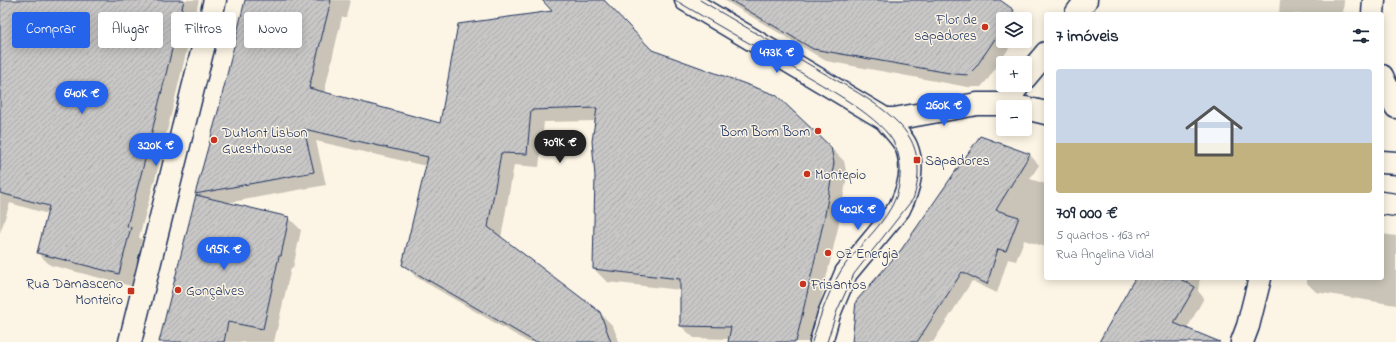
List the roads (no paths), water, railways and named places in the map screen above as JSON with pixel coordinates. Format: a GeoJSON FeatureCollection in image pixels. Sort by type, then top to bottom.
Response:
{"type":"FeatureCollection","features":[{"type":"Feature","properties":{"kind":"street"},"geometry":{"type":"LineString","coordinates":[[130,342],[215,0]]}},
{"type":"Feature","properties":{"kind":"street"},"geometry":{"type":"LineString","coordinates":[[686,0],[885,119],[906,145],[910,159],[911,173],[909,186],[899,209],[846,273],[829,314],[821,342]]}},
{"type":"Feature","properties":{"kind":"street"},"geometry":{"type":"LineString","coordinates":[[1373,12],[1374,0]]}},
{"type":"Feature","properties":{"kind":"street"},"geometry":{"type":"LineString","coordinates":[[1032,70],[1044,55]]}},
{"type":"Feature","properties":{"kind":"street"},"geometry":{"type":"LineString","coordinates":[[1384,80],[1396,107]]}},
{"type":"Feature","properties":{"kind":"street"},"geometry":{"type":"LineString","coordinates":[[885,119],[894,119],[977,104],[996,105]]}},
{"type":"Feature","properties":{"kind":"street"},"geometry":{"type":"LineString","coordinates":[[1032,110],[1044,113]]}},
{"type":"Feature","properties":{"kind":"street"},"geometry":{"type":"LineString","coordinates":[[1384,162],[1396,163]]}},
{"type":"Feature","properties":{"kind":"street"},"geometry":{"type":"LineString","coordinates":[[1384,203],[1396,206]]}},
{"type":"Feature","properties":{"kind":"street"},"geometry":{"type":"LineString","coordinates":[[1242,342],[1248,326],[1260,280]]}},
{"type":"Feature","properties":{"kind":"tram line"},"geometry":{"type":"LineString","coordinates":[[675,0],[845,99],[860,109],[885,130],[896,147],[900,168],[896,197],[881,223],[841,270],[826,300],[812,342]]}},
{"type":"Feature","properties":{"kind":"tram line"},"geometry":{"type":"LineString","coordinates":[[700,0],[880,107],[903,128],[914,147],[918,177],[913,199],[854,274],[837,311],[827,342]]}},
{"type":"Feature","properties":{"kind":"place","name":"Flor de sapadores"},"geometry":{"type":"Point","coordinates":[985,27]}},
{"type":"Feature","properties":{"kind":"place","name":"Bom Bom Bom"},"geometry":{"type":"Point","coordinates":[818,131]}},
{"type":"Feature","properties":{"kind":"place","name":"DuMont Lisbon Guesthouse"},"geometry":{"type":"Point","coordinates":[214,140]}},
{"type":"Feature","properties":{"kind":"place","name":"Sapadores"},"geometry":{"type":"Point","coordinates":[917,160]}},
{"type":"Feature","properties":{"kind":"place","name":"Montepio"},"geometry":{"type":"Point","coordinates":[807,174]}},
{"type":"Feature","properties":{"kind":"place","name":"OZ Energia"},"geometry":{"type":"Point","coordinates":[828,253]}},
{"type":"Feature","properties":{"kind":"place","name":"Frisantos"},"geometry":{"type":"Point","coordinates":[803,284]}},
{"type":"Feature","properties":{"kind":"place","name":"Gonçalves"},"geometry":{"type":"Point","coordinates":[178,290]}},
{"type":"Feature","properties":{"kind":"place","name":"Rua Damasceno Monteiro"},"geometry":{"type":"Point","coordinates":[131,291]}}]}
